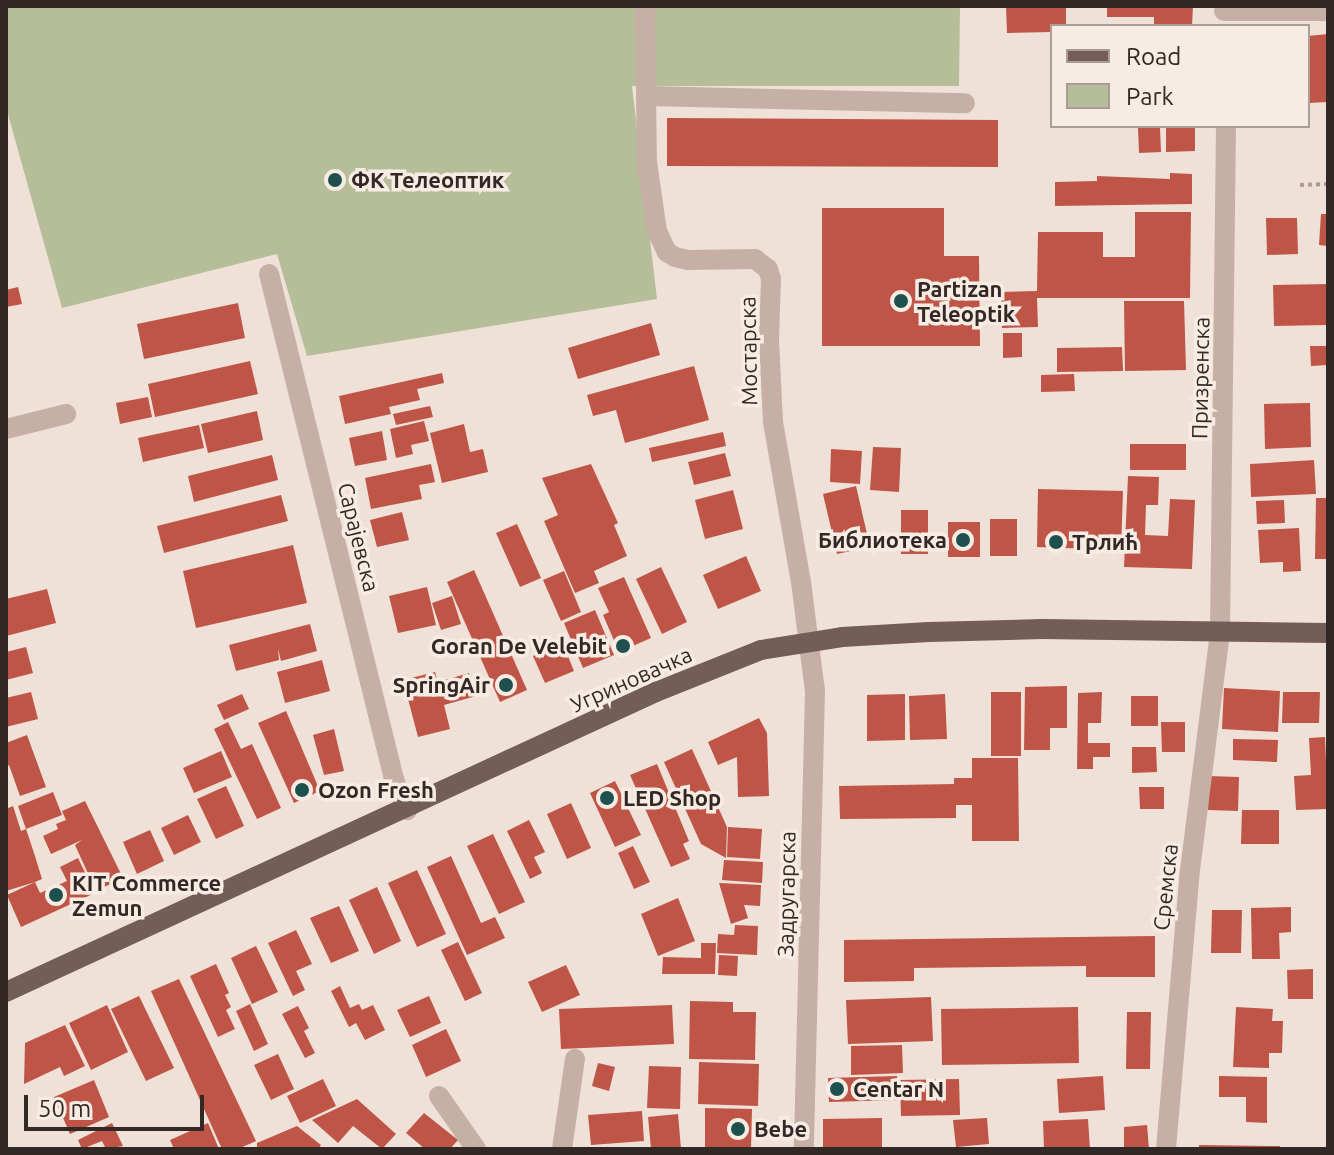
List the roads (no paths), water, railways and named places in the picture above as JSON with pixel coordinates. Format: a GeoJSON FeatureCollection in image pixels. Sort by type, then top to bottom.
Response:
{"type":"FeatureCollection","features":[{"type":"Feature","properties":{"kind":"main road","name":"Угриновачка"},"geometry":{"type":"LineString","coordinates":[[6,992],[407,810],[672,685],[761,650],[810,641],[929,632],[1042,629],[1328,633]]}},
{"type":"Feature","properties":{"kind":"street","name":"Мостарска"},"geometry":{"type":"LineString","coordinates":[[645,6],[647,162],[657,231],[667,252],[675,257],[688,260],[743,257],[763,263],[771,279],[769,366],[777,457],[810,641]]}},
{"type":"Feature","properties":{"kind":"street"},"geometry":{"type":"LineString","coordinates":[[1224,14],[1328,11]]}},
{"type":"Feature","properties":{"kind":"street"},"geometry":{"type":"LineString","coordinates":[[646,96],[965,103]]}},
{"type":"Feature","properties":{"kind":"street","name":"Призренска"},"geometry":{"type":"LineString","coordinates":[[1220,631],[1226,128]]}},
{"type":"Feature","properties":{"kind":"street","name":"Сарајевска"},"geometry":{"type":"LineString","coordinates":[[269,274],[394,779],[407,810]]}},
{"type":"Feature","properties":{"kind":"street"},"geometry":{"type":"LineString","coordinates":[[6,429],[66,414]]}},
{"type":"Feature","properties":{"kind":"street","name":"Сремска"},"geometry":{"type":"LineString","coordinates":[[1166,1149],[1189,878],[1220,631]]}},
{"type":"Feature","properties":{"kind":"street","name":"Задругарска"},"geometry":{"type":"LineString","coordinates":[[804,1149],[815,691],[810,641]]}},
{"type":"Feature","properties":{"kind":"street"},"geometry":{"type":"LineString","coordinates":[[562,1149],[575,1059]]}},
{"type":"Feature","properties":{"kind":"street"},"geometry":{"type":"LineString","coordinates":[[439,1096],[476,1149]]}},
{"type":"Feature","properties":{"kind":"place","name":"ФК Телеоптик"},"geometry":{"type":"Point","coordinates":[335,180]}},
{"type":"Feature","properties":{"kind":"place","name":"Partizan Teleoptik"},"geometry":{"type":"Point","coordinates":[901,301]}},
{"type":"Feature","properties":{"kind":"place","name":"Библиотека"},"geometry":{"type":"Point","coordinates":[963,540]}},
{"type":"Feature","properties":{"kind":"place","name":"Трлић"},"geometry":{"type":"Point","coordinates":[1056,542]}},
{"type":"Feature","properties":{"kind":"place","name":"Goran De Velebit"},"geometry":{"type":"Point","coordinates":[623,646]}},
{"type":"Feature","properties":{"kind":"place","name":"SpringAir"},"geometry":{"type":"Point","coordinates":[506,685]}},
{"type":"Feature","properties":{"kind":"place","name":"Ozon Fresh"},"geometry":{"type":"Point","coordinates":[302,790]}},
{"type":"Feature","properties":{"kind":"place","name":"LED Shop"},"geometry":{"type":"Point","coordinates":[607,798]}},
{"type":"Feature","properties":{"kind":"place","name":"KIT Commerce Zemun"},"geometry":{"type":"Point","coordinates":[56,895]}},
{"type":"Feature","properties":{"kind":"place","name":"Centar N"},"geometry":{"type":"Point","coordinates":[837,1089]}},
{"type":"Feature","properties":{"kind":"place","name":"Bebe"},"geometry":{"type":"Point","coordinates":[738,1129]}}]}
